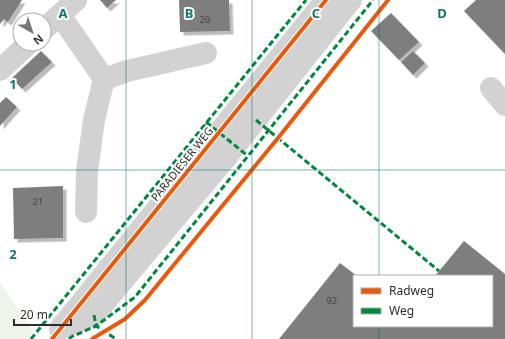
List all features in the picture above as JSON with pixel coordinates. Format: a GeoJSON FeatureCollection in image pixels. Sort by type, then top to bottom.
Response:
{"type":"FeatureCollection","features":[{"type":"Feature","properties":{"kind":"street"},"geometry":{"type":"LineString","coordinates":[[52,22],[76,0]]}},
{"type":"Feature","properties":{"kind":"street","name":"PARADIESER WEG"},"geometry":{"type":"LineString","coordinates":[[57,334],[326,0]]}},
{"type":"Feature","properties":{"kind":"street"},"geometry":{"type":"LineString","coordinates":[[57,334],[94,316],[224,159],[351,0]]}},
{"type":"Feature","properties":{"kind":"street"},"geometry":{"type":"LineString","coordinates":[[60,15],[104,79],[94,120],[87,171],[86,212]]}},
{"type":"Feature","properties":{"kind":"street"},"geometry":{"type":"LineString","coordinates":[[0,70],[19,52]]}},
{"type":"Feature","properties":{"kind":"street"},"geometry":{"type":"LineString","coordinates":[[104,79],[127,71],[206,53]]}},
{"type":"Feature","properties":{"kind":"street"},"geometry":{"type":"LineString","coordinates":[[492,88],[505,105]]}},
{"type":"Feature","properties":{"kind":"shaded area"},"geometry":{"type":"Polygon","coordinates":[[[0,283],[34,332],[28,339],[0,339],[0,283]]]}},
{"type":"Feature","properties":{"kind":"building"},"geometry":{"type":"Polygon","coordinates":[[[0,0],[22,0],[14,12],[12,12],[12,16],[8,22],[4,19],[0,24],[0,0]]]}},
{"type":"Feature","properties":{"kind":"building"},"geometry":{"type":"Polygon","coordinates":[[[100,0],[116,0],[107,8],[100,0]]]}},
{"type":"Feature","properties":{"kind":"building"},"geometry":{"type":"Polygon","coordinates":[[[179,0],[229,0],[230,31],[180,32],[179,0]]]}},
{"type":"Feature","properties":{"kind":"building"},"geometry":{"type":"Polygon","coordinates":[[[476,0],[505,0],[505,54],[464,11],[476,0]]]}},
{"type":"Feature","properties":{"kind":"building"},"geometry":{"type":"Polygon","coordinates":[[[391,13],[419,42],[399,60],[371,31],[391,13]]]}},
{"type":"Feature","properties":{"kind":"building"},"geometry":{"type":"Polygon","coordinates":[[[413,51],[425,63],[413,75],[401,62],[413,51]]]}},
{"type":"Feature","properties":{"kind":"building"},"geometry":{"type":"Polygon","coordinates":[[[40,52],[42,52],[52,62],[22,89],[12,78],[40,52]]]}},
{"type":"Feature","properties":{"kind":"building"},"geometry":{"type":"Polygon","coordinates":[[[6,97],[17,107],[0,126],[0,103],[6,97]]]}},
{"type":"Feature","properties":{"kind":"building"},"geometry":{"type":"Polygon","coordinates":[[[63,186],[63,238],[14,239],[13,188],[63,186]]]}},
{"type":"Feature","properties":{"kind":"building"},"geometry":{"type":"Polygon","coordinates":[[[464,241],[505,274],[505,339],[279,339],[340,263],[356,275],[353,275],[353,327],[493,327],[493,275],[436,275],[464,241]]]}},
{"type":"Feature","properties":{"kind":"marked path"},"geometry":{"type":"LineString","coordinates":[[31,339],[306,0]]}},
{"type":"Feature","properties":{"kind":"marked path"},"geometry":{"type":"LineString","coordinates":[[69,339],[96,326],[135,297],[373,0]]}},
{"type":"Feature","properties":{"kind":"marked path"},"geometry":{"type":"LineString","coordinates":[[256,120],[439,271]]}},
{"type":"Feature","properties":{"kind":"marked path"},"geometry":{"type":"LineString","coordinates":[[206,122],[248,156]]}},
{"type":"Feature","properties":{"kind":"marked path"},"geometry":{"type":"LineString","coordinates":[[94,315],[96,326],[116,339]]}},
{"type":"Feature","properties":{"kind":"cycle path"},"geometry":{"type":"LineString","coordinates":[[52,339],[326,0]]}},
{"type":"Feature","properties":{"kind":"cycle path"},"geometry":{"type":"LineString","coordinates":[[92,339],[125,319],[145,300],[278,138],[388,0]]}}]}
